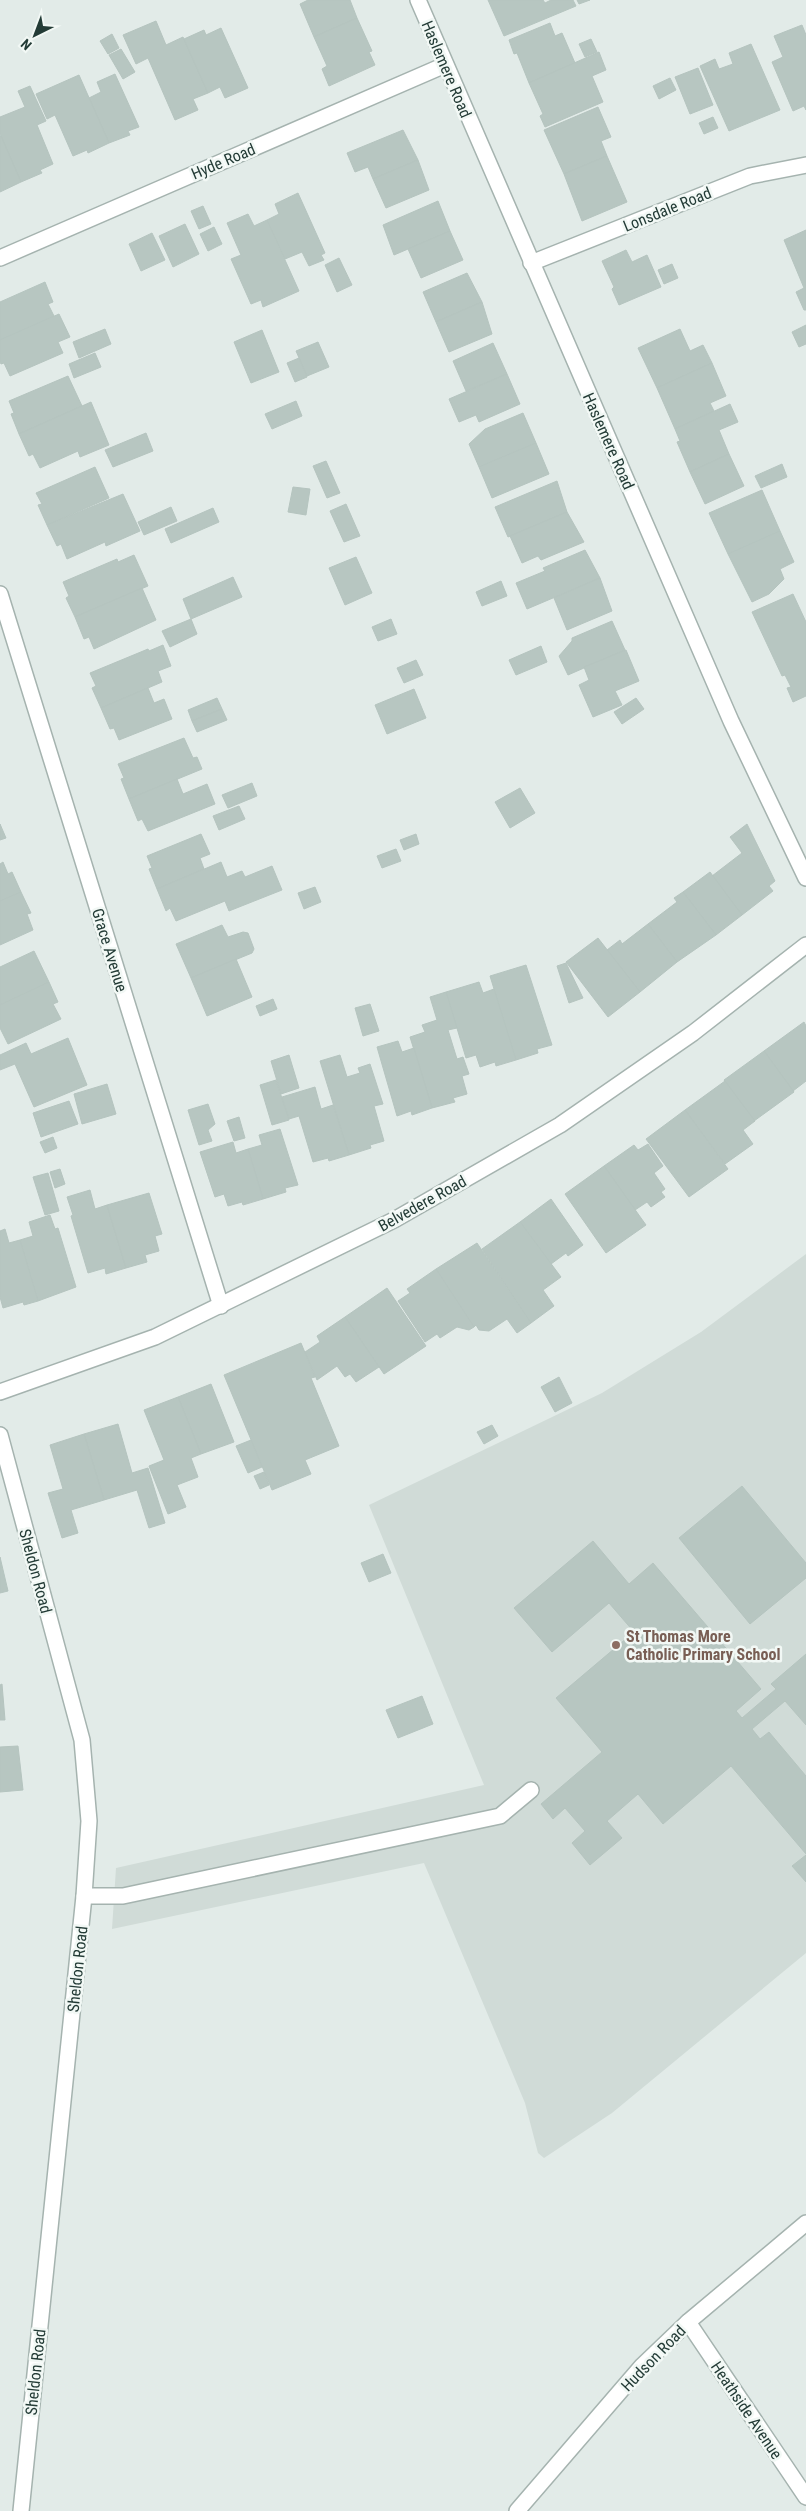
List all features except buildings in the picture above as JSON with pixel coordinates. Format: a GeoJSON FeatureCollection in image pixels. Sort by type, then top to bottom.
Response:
{"type":"FeatureCollection","features":[{"type":"Feature","properties":{"kind":"street","name":"Haslemere Road"},"geometry":{"type":"LineString","coordinates":[[418,0],[731,721],[806,878]]}},
{"type":"Feature","properties":{"kind":"street","name":"Hyde Road"},"geometry":{"type":"LineString","coordinates":[[0,258],[445,65]]}},
{"type":"Feature","properties":{"kind":"street","name":"Lonsdale Road"},"geometry":{"type":"LineString","coordinates":[[531,263],[750,176],[806,165]]}},
{"type":"Feature","properties":{"kind":"street","name":"Grace Avenue"},"geometry":{"type":"LineString","coordinates":[[0,594],[221,1306]]}},
{"type":"Feature","properties":{"kind":"street","name":"Belvedere Road"},"geometry":{"type":"LineString","coordinates":[[0,1392],[155,1337],[394,1220],[560,1125],[693,1033],[806,945]]}},
{"type":"Feature","properties":{"kind":"street","name":"Sheldon Road"},"geometry":{"type":"LineString","coordinates":[[0,1435],[82,1740],[89,1821],[84,1896],[21,2511]]}},
{"type":"Feature","properties":{"kind":"street"},"geometry":{"type":"LineString","coordinates":[[84,1896],[123,1896],[500,1816],[530,1790]]}},
{"type":"Feature","properties":{"kind":"street","name":"Hudson Road"},"geometry":{"type":"LineString","coordinates":[[517,2511],[642,2366],[688,2322],[806,2223]]}},
{"type":"Feature","properties":{"kind":"street","name":"Heathside Avenue"},"geometry":{"type":"LineString","coordinates":[[688,2322],[806,2498]]}},
{"type":"Feature","properties":{"kind":"shaded area","name":"St Thomas More Catholic Primary School"},"geometry":{"type":"Polygon","coordinates":[[[806,1254],[806,1953],[612,2113],[544,2158],[538,2153],[525,2103],[424,1863],[112,1929],[116,1868],[484,1785],[369,1505],[602,1393],[701,1332],[806,1254]]]}},
{"type":"Feature","properties":{"kind":"place","name":"St Thomas More Catholic Primary School"},"geometry":{"type":"Point","coordinates":[616,1645]}}]}
